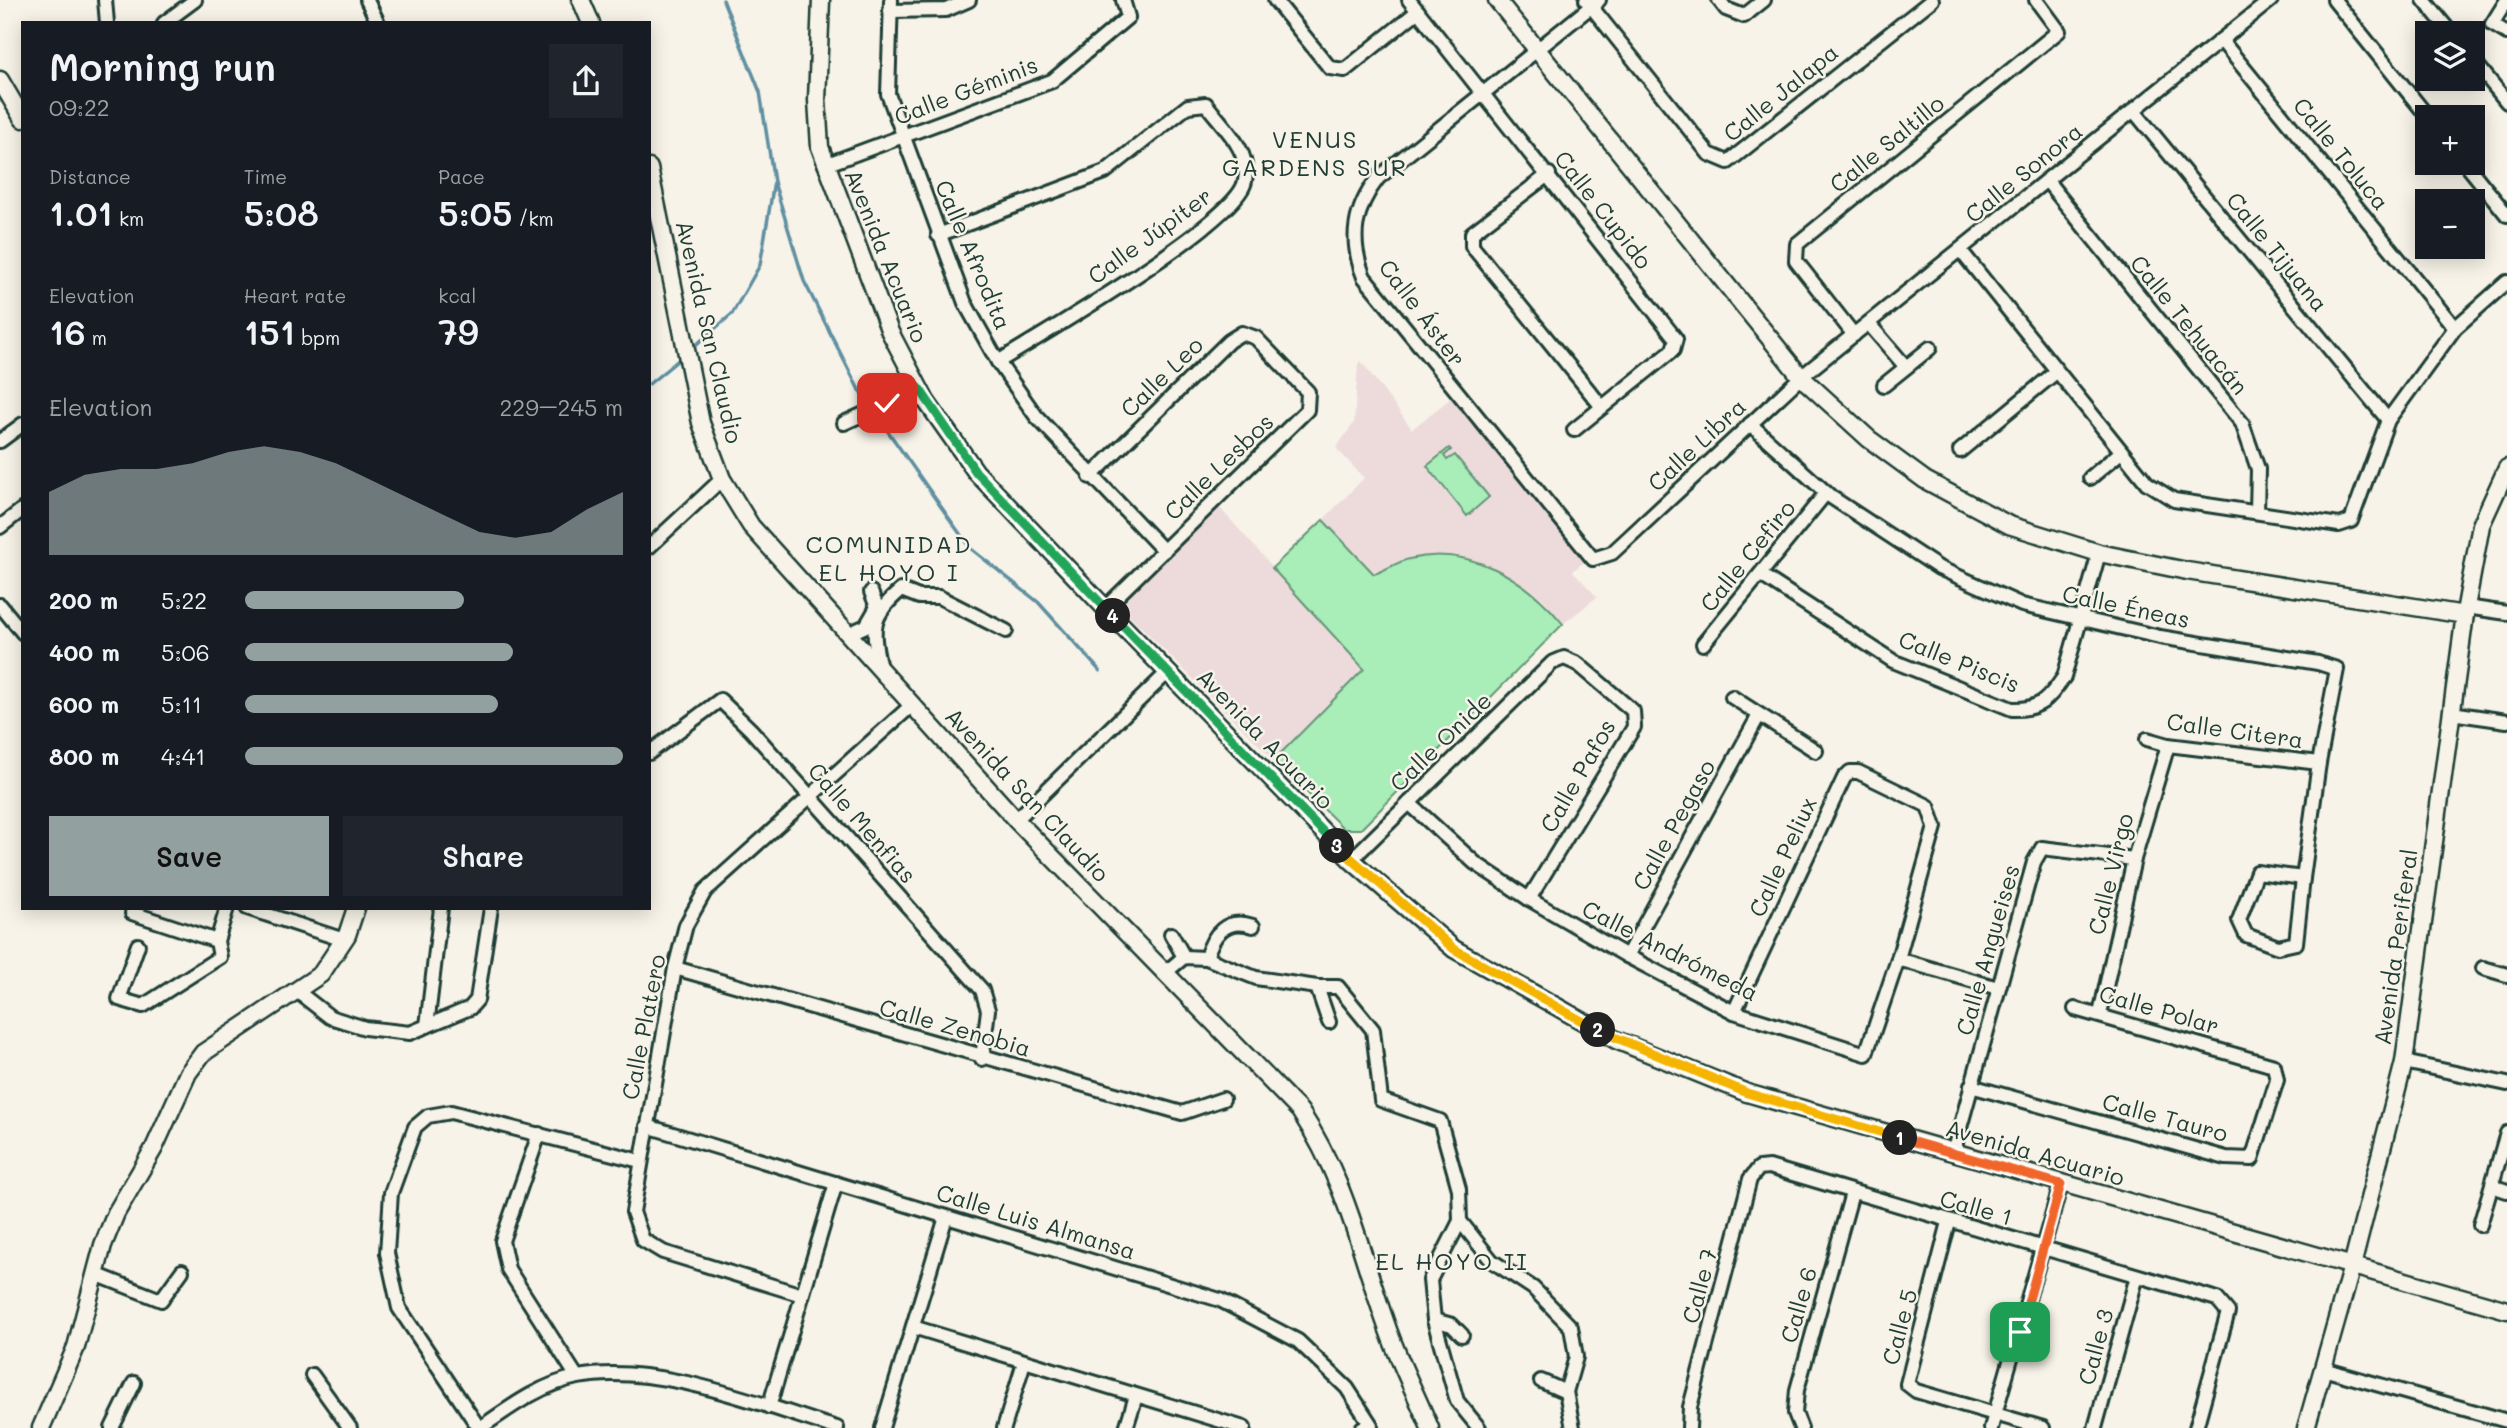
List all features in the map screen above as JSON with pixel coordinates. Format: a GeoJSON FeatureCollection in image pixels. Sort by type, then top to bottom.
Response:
{"type":"FeatureCollection","features":[{"type":"Feature","properties":{"kind":"street"},"geometry":{"type":"LineString","coordinates":[[105,0],[107,21]]}},
{"type":"Feature","properties":{"kind":"street"},"geometry":{"type":"LineString","coordinates":[[167,21],[195,0]]}},
{"type":"Feature","properties":{"kind":"street"},"geometry":{"type":"LineString","coordinates":[[367,0],[376,21]]}},
{"type":"Feature","properties":{"kind":"street"},"geometry":{"type":"LineString","coordinates":[[581,0],[591,21]]}},
{"type":"Feature","properties":{"kind":"street","name":"Avenida Acuario"},"geometry":{"type":"LineString","coordinates":[[821,0],[817,100],[820,147],[890,332],[919,388],[976,472],[1105,608],[1351,860],[1454,949],[1616,1040],[1747,1093],[2507,1310]]}},
{"type":"Feature","properties":{"kind":"street"},"geometry":{"type":"LineString","coordinates":[[890,6],[946,10],[969,0]]}},
{"type":"Feature","properties":{"kind":"street","name":"Calle Géminis"},"geometry":{"type":"LineString","coordinates":[[825,165],[902,139],[1052,81],[1128,17],[1123,0]]}},
{"type":"Feature","properties":{"kind":"street"},"geometry":{"type":"LineString","coordinates":[[1275,0],[1331,68],[1345,70],[1418,11]]}},
{"type":"Feature","properties":{"kind":"street","name":"Calle Cupido"},"geometry":{"type":"LineString","coordinates":[[1409,0],[1549,174],[1676,339],[1673,350],[1574,430]]}},
{"type":"Feature","properties":{"kind":"street"},"geometry":{"type":"LineString","coordinates":[[1497,0],[1801,377],[1869,439],[1926,480],[2009,525],[2099,553],[2187,571],[2465,611],[2507,613]]}},
{"type":"Feature","properties":{"kind":"street"},"geometry":{"type":"LineString","coordinates":[[1719,0],[1726,9],[1744,16],[1764,0]]}},
{"type":"Feature","properties":{"kind":"street","name":"Calle Jalapa"},"geometry":{"type":"LineString","coordinates":[[1592,2],[1709,153],[1728,162],[1932,0]]}},
{"type":"Feature","properties":{"kind":"street","name":"Calle Saltillo"},"geometry":{"type":"LineString","coordinates":[[1854,335],[1796,261],[1797,244],[2059,31],[2036,0]]}},
{"type":"Feature","properties":{"kind":"street","name":"Calle Sonora"},"geometry":{"type":"LineString","coordinates":[[1801,377],[2272,0]]}},
{"type":"Feature","properties":{"kind":"street"},"geometry":{"type":"LineString","coordinates":[[2334,0],[2418,105]]}},
{"type":"Feature","properties":{"kind":"street"},"geometry":{"type":"LineString","coordinates":[[2424,0],[2441,21]]}},
{"type":"Feature","properties":{"kind":"street"},"geometry":{"type":"LineString","coordinates":[[2507,0],[2493,24],[2507,33]]}},
{"type":"Feature","properties":{"kind":"street","name":"Calle Áster"},"geometry":{"type":"LineString","coordinates":[[1592,2],[1537,50],[1378,178],[1364,196],[1354,224],[1356,257],[1364,277],[1593,559],[1612,553],[1622,544]]}},
{"type":"Feature","properties":{"kind":"street","name":"Calle Afrodita"},"geometry":{"type":"LineString","coordinates":[[890,6],[888,94],[902,139],[965,303],[998,362],[1036,416],[1090,477],[1164,551]]}},
{"type":"Feature","properties":{"kind":"street","name":"Calle Toluca"},"geometry":{"type":"LineString","coordinates":[[2221,40],[2455,328]]}},
{"type":"Feature","properties":{"kind":"street"},"geometry":{"type":"LineString","coordinates":[[2485,75],[2507,102]]}},
{"type":"Feature","properties":{"kind":"street"},"geometry":{"type":"LineString","coordinates":[[0,80],[21,116]]}},
{"type":"Feature","properties":{"kind":"street","name":"Calle Júpiter"},"geometry":{"type":"LineString","coordinates":[[938,235],[1105,172],[1188,106],[1206,104],[1245,155],[1245,183],[1235,201],[1157,263],[998,362]]}},
{"type":"Feature","properties":{"kind":"street","name":"Calle Tijuana"},"geometry":{"type":"LineString","coordinates":[[2134,111],[2388,420]]}},
{"type":"Feature","properties":{"kind":"street"},"geometry":{"type":"LineString","coordinates":[[1549,174],[1472,233],[1472,246],[1602,407]]}},
{"type":"Feature","properties":{"kind":"street"},"geometry":{"type":"LineString","coordinates":[[2475,175],[2507,215]]}},
{"type":"Feature","properties":{"kind":"street","name":"Avenida San Claudio"},"geometry":{"type":"LineString","coordinates":[[651,179],[701,422],[722,479],[751,526],[1016,820],[1300,1111],[1325,1149],[1357,1227],[1386,1325],[1430,1428]]}},
{"type":"Feature","properties":{"kind":"street","name":"Calle Tehuacán"},"geometry":{"type":"LineString","coordinates":[[2047,181],[2242,423],[2258,469],[2257,512]]}},
{"type":"Feature","properties":{"kind":"street"},"geometry":{"type":"LineString","coordinates":[[1961,251],[2147,483],[2174,500],[2339,525],[2351,521],[2388,420],[2455,328],[2507,282]]}},
{"type":"Feature","properties":{"kind":"street"},"geometry":{"type":"LineString","coordinates":[[1870,324],[1906,367]]}},
{"type":"Feature","properties":{"kind":"street","name":"Calle Leo"},"geometry":{"type":"LineString","coordinates":[[1090,477],[1229,341],[1242,333],[1256,338],[1268,350]]}},
{"type":"Feature","properties":{"kind":"street"},"geometry":{"type":"LineString","coordinates":[[1884,386],[1930,348]]}},
{"type":"Feature","properties":{"kind":"street","name":"Calle Lesbos"},"geometry":{"type":"LineString","coordinates":[[1105,608],[1307,410],[1308,392],[1268,350]]}},
{"type":"Feature","properties":{"kind":"street"},"geometry":{"type":"LineString","coordinates":[[1960,450],[2056,372]]}},
{"type":"Feature","properties":{"kind":"street","name":"Calle Libra"},"geometry":{"type":"LineString","coordinates":[[1622,544],[1801,377]]}},
{"type":"Feature","properties":{"kind":"street"},"geometry":{"type":"LineString","coordinates":[[844,422],[919,388]]}},
{"type":"Feature","properties":{"kind":"street","name":"Calle Éneas"},"geometry":{"type":"LineString","coordinates":[[1750,424],[1826,493],[1939,568],[2022,605],[2160,638],[2318,663],[2337,669],[2319,763],[2296,943],[2278,947],[2246,935],[2239,920],[2257,872],[2303,878]]}},
{"type":"Feature","properties":{"kind":"street"},"geometry":{"type":"LineString","coordinates":[[0,441],[21,425]]}},
{"type":"Feature","properties":{"kind":"street"},"geometry":{"type":"LineString","coordinates":[[2090,478],[2121,452]]}},
{"type":"Feature","properties":{"kind":"street","name":"Avenida Periferal"},"geometry":{"type":"LineString","coordinates":[[2306,1428],[2352,1266],[2404,1062],[2465,611],[2481,525],[2507,468]]}},
{"type":"Feature","properties":{"kind":"street"},"geometry":{"type":"LineString","coordinates":[[651,545],[722,479]]}},
{"type":"Feature","properties":{"kind":"street","name":"Calle Cefiro"},"geometry":{"type":"LineString","coordinates":[[1703,645],[1826,493]]}},
{"type":"Feature","properties":{"kind":"street"},"geometry":{"type":"LineString","coordinates":[[0,527],[21,511]]}},
{"type":"Feature","properties":{"kind":"street","name":"Calle Piscis"},"geometry":{"type":"LineString","coordinates":[[1761,575],[1893,661],[2012,709],[2031,709],[2052,694],[2064,677],[2099,553]]}},
{"type":"Feature","properties":{"kind":"street"},"geometry":{"type":"LineString","coordinates":[[880,669],[872,631],[888,599],[901,590],[919,597],[939,597],[1006,631]]}},
{"type":"Feature","properties":{"kind":"street"},"geometry":{"type":"LineString","coordinates":[[848,634],[866,626],[877,607],[871,592]]}},
{"type":"Feature","properties":{"kind":"street"},"geometry":{"type":"LineString","coordinates":[[0,605],[21,631]]}},
{"type":"Feature","properties":{"kind":"street","name":"Calle Onide"},"geometry":{"type":"LineString","coordinates":[[1351,860],[1552,663],[1564,658]]}},
{"type":"Feature","properties":{"kind":"street","name":"Calle Pafos"},"geometry":{"type":"LineString","coordinates":[[1529,899],[1634,727],[1633,711],[1578,664],[1564,658]]}},
{"type":"Feature","properties":{"kind":"street"},"geometry":{"type":"LineString","coordinates":[[1016,820],[1167,672]]}},
{"type":"Feature","properties":{"kind":"street"},"geometry":{"type":"LineString","coordinates":[[1732,697],[1816,751]]}},
{"type":"Feature","properties":{"kind":"street","name":"Calle Menfias"},"geometry":{"type":"LineString","coordinates":[[651,752],[720,700],[751,730],[982,990],[988,1010],[982,1059]]}},
{"type":"Feature","properties":{"kind":"street","name":"Calle Platero"},"geometry":{"type":"LineString","coordinates":[[802,1295],[663,1252],[643,1240],[633,1212],[675,968],[686,925],[705,891],[912,705]]}},
{"type":"Feature","properties":{"kind":"street"},"geometry":{"type":"LineString","coordinates":[[2451,713],[2507,721]]}},
{"type":"Feature","properties":{"kind":"street","name":"Calle Pegaso"},"geometry":{"type":"LineString","coordinates":[[1627,956],[1759,715]]}},
{"type":"Feature","properties":{"kind":"street","name":"Calle Citera"},"geometry":{"type":"LineString","coordinates":[[2147,739],[2168,745],[2319,763]]}},
{"type":"Feature","properties":{"kind":"street","name":"Calle Virgo"},"geometry":{"type":"LineString","coordinates":[[2100,1014],[2134,859],[2168,745]]}},
{"type":"Feature","properties":{"kind":"street","name":"Calle Peliux"},"geometry":{"type":"LineString","coordinates":[[1734,1012],[1843,778],[1850,772],[1858,772],[1900,792]]}},
{"type":"Feature","properties":{"kind":"street","name":"Calle Andrómeda"},"geometry":{"type":"LineString","coordinates":[[1409,803],[1475,863],[1529,899],[1627,956],[1734,1012],[1866,1054],[1898,959],[1935,827],[1928,806],[1900,792]]}},
{"type":"Feature","properties":{"kind":"street","name":"Calle Angueises"},"geometry":{"type":"LineString","coordinates":[[1953,1153],[2034,862],[2042,848],[2134,859]]}},
{"type":"Feature","properties":{"kind":"street"},"geometry":{"type":"LineString","coordinates":[[138,945],[120,999],[143,1006],[220,957],[217,941],[227,910]]}},
{"type":"Feature","properties":{"kind":"street"},"geometry":{"type":"LineString","coordinates":[[253,910],[344,940]]}},
{"type":"Feature","properties":{"kind":"street"},"geometry":{"type":"LineString","coordinates":[[41,1428],[76,1347],[116,1213],[154,1148],[192,1065],[203,1053],[298,992],[321,974],[344,940],[355,910]]}},
{"type":"Feature","properties":{"kind":"street"},"geometry":{"type":"LineString","coordinates":[[427,1026],[441,910]]}},
{"type":"Feature","properties":{"kind":"street"},"geometry":{"type":"LineString","coordinates":[[298,992],[330,1017],[365,1028],[410,1033],[470,1008],[477,1000],[492,910]]}},
{"type":"Feature","properties":{"kind":"street"},"geometry":{"type":"LineString","coordinates":[[132,914],[217,941]]}},
{"type":"Feature","properties":{"kind":"street"},"geometry":{"type":"LineString","coordinates":[[1206,958],[1211,939],[1224,927],[1242,922],[1254,926]]}},
{"type":"Feature","properties":{"kind":"street"},"geometry":{"type":"LineString","coordinates":[[1171,934],[1184,957]]}},
{"type":"Feature","properties":{"kind":"street"},"geometry":{"type":"LineString","coordinates":[[1165,973],[1184,957],[1206,958],[1256,978],[1317,987],[1338,987],[1373,1030],[1381,1100],[1440,1121],[1459,1189],[1460,1221],[1430,1280],[1434,1320],[1438,1343],[1457,1401],[1479,1428]]}},
{"type":"Feature","properties":{"kind":"street"},"geometry":{"type":"LineString","coordinates":[[1898,959],[1998,988]]}},
{"type":"Feature","properties":{"kind":"street","name":"Calle Zenobia"},"geometry":{"type":"LineString","coordinates":[[675,968],[982,1059],[1181,1113],[1223,1098]]}},
{"type":"Feature","properties":{"kind":"street"},"geometry":{"type":"LineString","coordinates":[[2483,968],[2507,975]]}},
{"type":"Feature","properties":{"kind":"street"},"geometry":{"type":"LineString","coordinates":[[1317,987],[1329,1022]]}},
{"type":"Feature","properties":{"kind":"street","name":"Calle Polar"},"geometry":{"type":"LineString","coordinates":[[2075,1009],[2230,1053]]}},
{"type":"Feature","properties":{"kind":"street","name":"Calle Tauro"},"geometry":{"type":"LineString","coordinates":[[1971,1086],[2226,1158],[2252,1159],[2277,1080],[2274,1066],[2230,1053]]}},
{"type":"Feature","properties":{"kind":"street"},"geometry":{"type":"LineString","coordinates":[[2404,1062],[2507,1084]]}},
{"type":"Feature","properties":{"kind":"street"},"geometry":{"type":"LineString","coordinates":[[640,1161],[451,1112],[428,1116],[415,1127],[391,1193],[387,1253],[399,1308],[479,1428],[519,1401],[578,1377],[649,1374],[837,1428]]}},
{"type":"Feature","properties":{"kind":"street","name":"Calle Luis Almansa"},"geometry":{"type":"LineString","coordinates":[[647,1126],[1220,1300],[1298,1341],[1348,1388],[1367,1427]]}},
{"type":"Feature","properties":{"kind":"street"},"geometry":{"type":"LineString","coordinates":[[2480,1225],[2507,1133]]}},
{"type":"Feature","properties":{"kind":"street"},"geometry":{"type":"LineString","coordinates":[[539,1134],[502,1241],[508,1269],[578,1377]]}},
{"type":"Feature","properties":{"kind":"street","name":"Calle 1"},"geometry":{"type":"LineString","coordinates":[[1769,1167],[1949,1223],[2217,1299],[2228,1312],[2196,1428]]}},
{"type":"Feature","properties":{"kind":"street","name":"Calle 7"},"geometry":{"type":"LineString","coordinates":[[1689,1428],[1690,1407],[1750,1179],[1759,1168],[1769,1167]]}},
{"type":"Feature","properties":{"kind":"street"},"geometry":{"type":"LineString","coordinates":[[769,1408],[836,1183]]}},
{"type":"Feature","properties":{"kind":"street"},"geometry":{"type":"LineString","coordinates":[[1991,1428],[1997,1415],[2061,1184]]}},
{"type":"Feature","properties":{"kind":"street"},"geometry":{"type":"LineString","coordinates":[[2492,1186],[2507,1191]]}},
{"type":"Feature","properties":{"kind":"street","name":"Calle 6"},"geometry":{"type":"LineString","coordinates":[[1801,1428],[1795,1413],[1797,1390],[1852,1193]]}},
{"type":"Feature","properties":{"kind":"street"},"geometry":{"type":"LineString","coordinates":[[882,1428],[946,1217]]}},
{"type":"Feature","properties":{"kind":"street"},"geometry":{"type":"LineString","coordinates":[[1460,1221],[1492,1261],[1533,1289],[1571,1326],[1577,1357],[1566,1392],[1573,1428]]}},
{"type":"Feature","properties":{"kind":"street","name":"Calle 5"},"geometry":{"type":"LineString","coordinates":[[1949,1223],[1907,1384],[1916,1391],[2043,1428]]}},
{"type":"Feature","properties":{"kind":"street"},"geometry":{"type":"LineString","coordinates":[[96,1274],[161,1300],[182,1271]]}},
{"type":"Feature","properties":{"kind":"street","name":"Calle 3"},"geometry":{"type":"LineString","coordinates":[[2095,1428],[2137,1276]]}},
{"type":"Feature","properties":{"kind":"street"},"geometry":{"type":"LineString","coordinates":[[1434,1320],[1452,1325],[1462,1335]]}},
{"type":"Feature","properties":{"kind":"street"},"geometry":{"type":"LineString","coordinates":[[913,1327],[1244,1428]]}},
{"type":"Feature","properties":{"kind":"street"},"geometry":{"type":"LineString","coordinates":[[1004,1428],[1024,1362]]}},
{"type":"Feature","properties":{"kind":"street"},"geometry":{"type":"LineString","coordinates":[[2323,1369],[2507,1421]]}},
{"type":"Feature","properties":{"kind":"street"},"geometry":{"type":"LineString","coordinates":[[312,1375],[347,1427]]}},
{"type":"Feature","properties":{"kind":"street"},"geometry":{"type":"LineString","coordinates":[[1541,1381],[1566,1392]]}},
{"type":"Feature","properties":{"kind":"street"},"geometry":{"type":"LineString","coordinates":[[112,1428],[134,1383]]}},
{"type":"Feature","properties":{"kind":"street"},"geometry":{"type":"LineString","coordinates":[[1126,1428],[1136,1396]]}},
{"type":"Feature","properties":{"kind":"shaded area"},"geometry":{"type":"Polygon","coordinates":[[[1361,361],[1412,429],[1451,398],[1586,560],[1573,571],[1597,597],[1563,624],[1542,598],[1407,560],[1374,574],[1323,520],[1364,478],[1336,448],[1354,423],[1358,364],[1361,361]]]}},
{"type":"Feature","properties":{"kind":"shaded area"},"geometry":{"type":"Polygon","coordinates":[[[1219,507],[1365,669],[1274,760],[1117,603],[1219,507]]]}},
{"type":"Feature","properties":{"kind":"green space"},"geometry":{"type":"Polygon","coordinates":[[[1449,448],[1451,450],[1444,456],[1447,460],[1455,455],[1489,497],[1467,516],[1427,466],[1449,448]]]}},
{"type":"Feature","properties":{"kind":"green space"},"geometry":{"type":"Polygon","coordinates":[[[1323,520],[1374,574],[1405,560],[1431,556],[1453,556],[1475,561],[1514,580],[1549,608],[1563,624],[1361,829],[1344,829],[1274,760],[1364,669],[1272,568],[1323,520]]]}},
{"type":"Feature","properties":{"kind":"waterway"},"geometry":{"type":"LineString","coordinates":[[690,350],[732,314],[760,265],[774,182],[760,92],[723,0]]}},
{"type":"Feature","properties":{"kind":"waterway"},"geometry":{"type":"LineString","coordinates":[[774,182],[804,281],[858,388],[871,407]]}},
{"type":"Feature","properties":{"kind":"waterway"},"geometry":{"type":"LineString","coordinates":[[651,382],[682,357]]}},
{"type":"Feature","properties":{"kind":"waterway"},"geometry":{"type":"LineString","coordinates":[[875,413],[970,548],[1038,602],[1100,671]]}},
{"type":"Feature","properties":{"kind":"district","name":"VENUS GARDENS SUR"},"geometry":{"type":"Point","coordinates":[1315,154]}},
{"type":"Feature","properties":{"kind":"district","name":"COMUNIDAD EL HOYO I"},"geometry":{"type":"Point","coordinates":[889,559]}},
{"type":"Feature","properties":{"kind":"district","name":"EL HOYO II"},"geometry":{"type":"Point","coordinates":[1452,1262]}},
{"type":"Feature","properties":{"kind":"route"},"geometry":{"type":"LineString","coordinates":[[887,403],[919,388],[976,472],[1105,608],[1351,860],[1454,949],[1616,1040],[1747,1093],[2061,1184],[2020,1332]]}}]}
